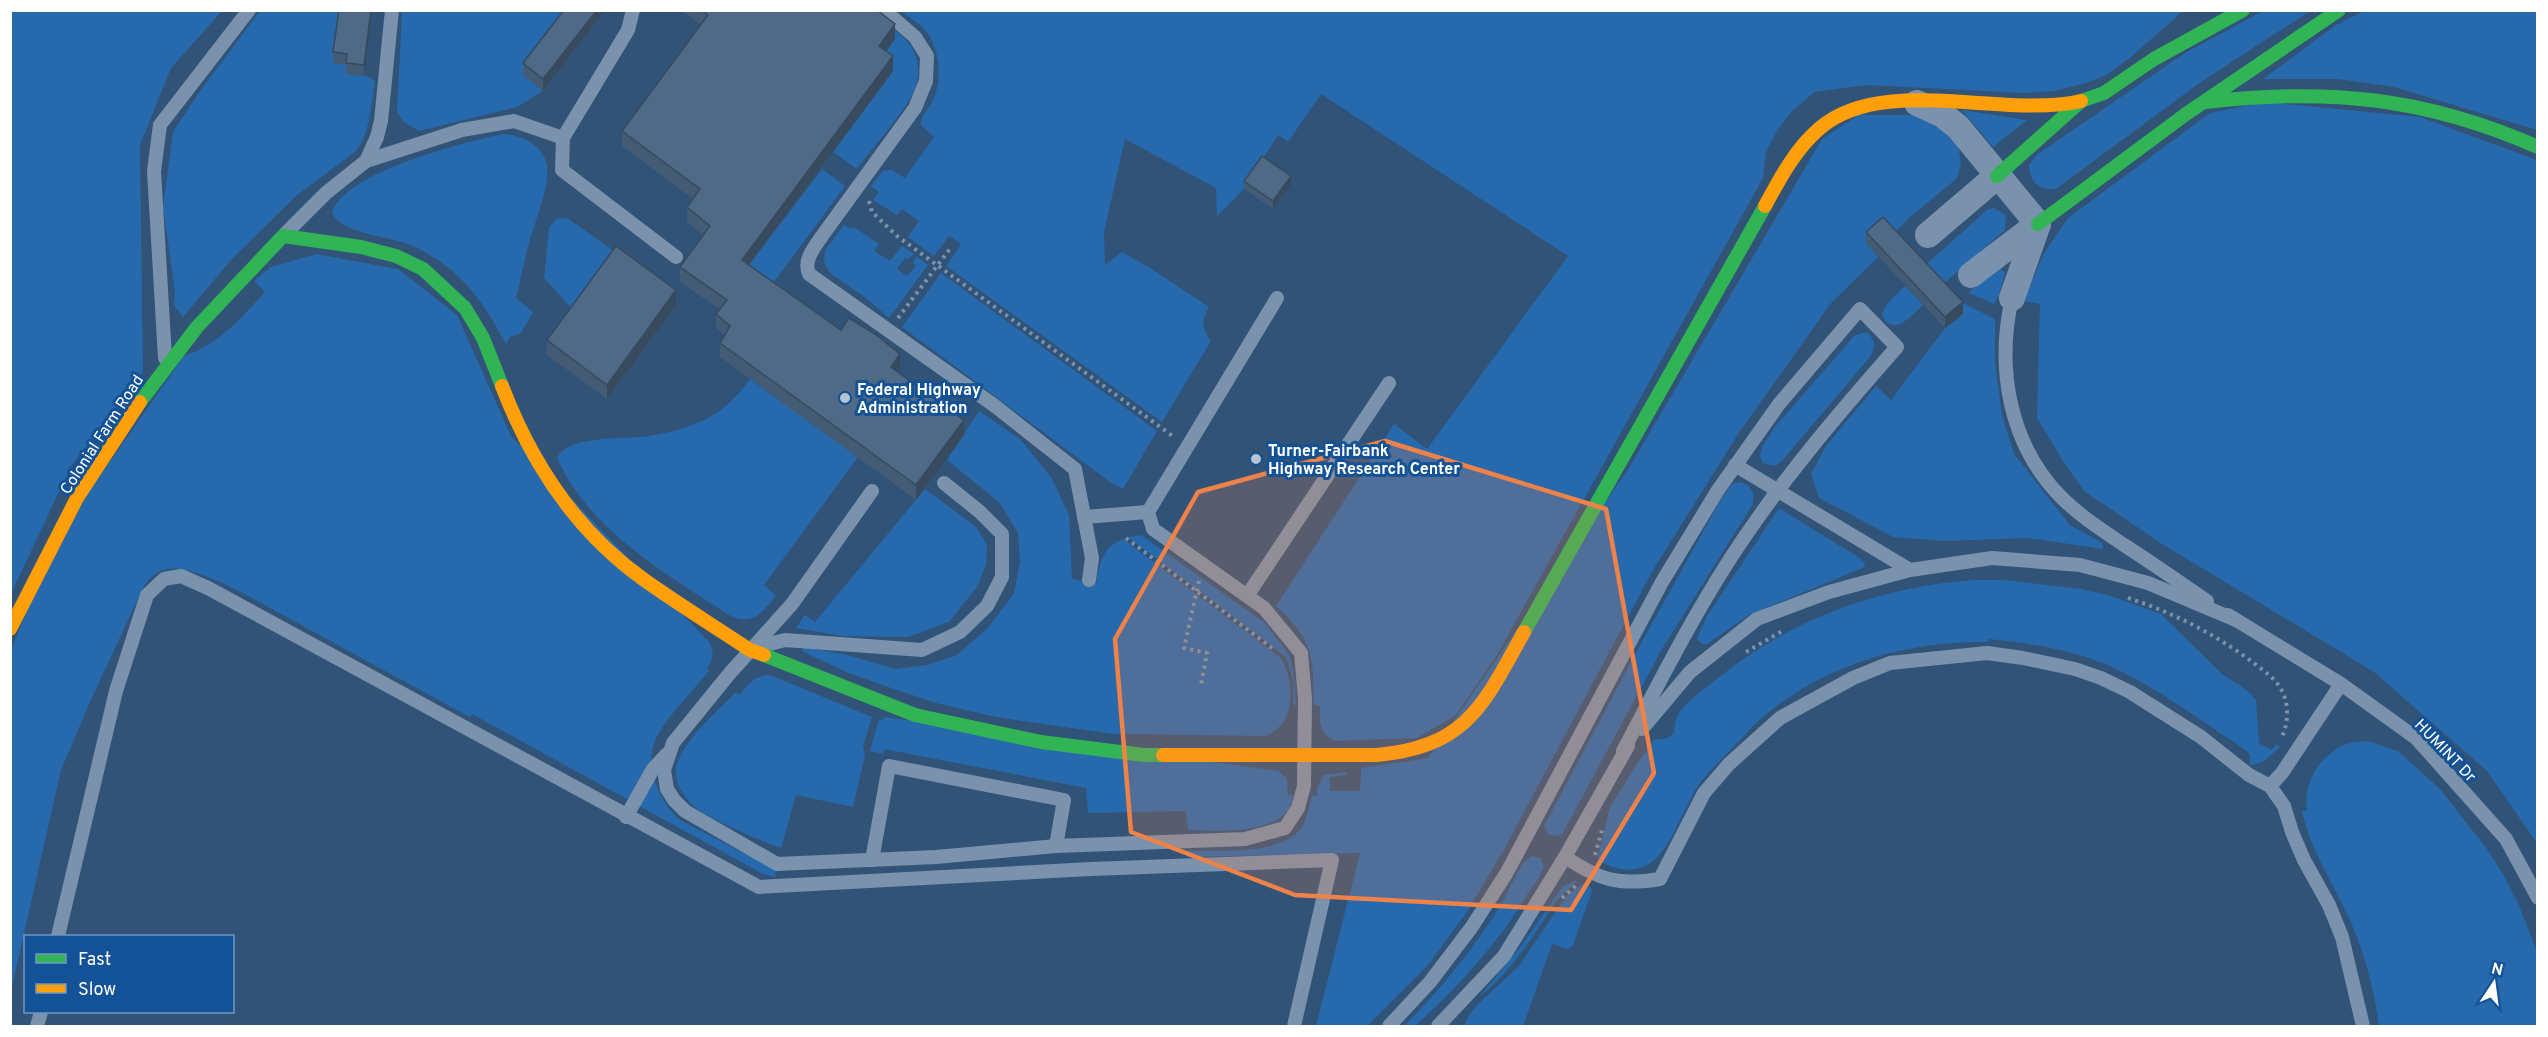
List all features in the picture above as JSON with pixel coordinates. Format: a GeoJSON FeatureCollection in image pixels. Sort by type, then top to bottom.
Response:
{"type":"FeatureCollection","features":[{"type":"Feature","properties":{"kind":"main road"},"geometry":{"type":"LineString","coordinates":[[283,236],[361,247],[396,256],[423,269],[442,285],[465,308],[483,338],[523,436],[557,495],[613,554],[642,578],[750,650],[915,715],[1041,742],[1144,755],[1352,757],[1399,753],[1431,744],[1454,733],[1473,716],[1512,655],[1791,160],[1816,131],[1846,112],[1863,107],[1915,102],[2054,106],[2081,101],[2111,89],[2154,59],[2243,10]]}},
{"type":"Feature","properties":{"kind":"main road"},"geometry":{"type":"LineString","coordinates":[[2038,224],[2127,155],[2339,10]]}},
{"type":"Feature","properties":{"kind":"main road"},"geometry":{"type":"LineString","coordinates":[[2154,59],[2184,27]]}},
{"type":"Feature","properties":{"kind":"main road"},"geometry":{"type":"LineString","coordinates":[[2203,102],[2285,93],[2337,95],[2390,101],[2476,123],[2538,147]]}},
{"type":"Feature","properties":{"kind":"main road"},"geometry":{"type":"LineString","coordinates":[[1997,176],[2081,101]]}},
{"type":"Feature","properties":{"kind":"main road","name":"Colonial Farm Road"},"geometry":{"type":"LineString","coordinates":[[10,629],[76,500],[101,459],[165,367],[243,273],[283,236]]}},
{"type":"Feature","properties":{"kind":"street"},"geometry":{"type":"LineString","coordinates":[[1915,102],[1942,115],[1958,126],[2038,224]]}},
{"type":"Feature","properties":{"kind":"street"},"geometry":{"type":"LineString","coordinates":[[1928,235],[1997,176]]}},
{"type":"Feature","properties":{"kind":"street"},"geometry":{"type":"LineString","coordinates":[[1971,275],[2038,224]]}},
{"type":"Feature","properties":{"kind":"street"},"geometry":{"type":"LineString","coordinates":[[2012,298],[2038,224]]}},
{"type":"Feature","properties":{"kind":"lane"},"geometry":{"type":"LineString","coordinates":[[165,367],[154,171],[160,126],[249,10]]}},
{"type":"Feature","properties":{"kind":"lane"},"geometry":{"type":"LineString","coordinates":[[366,161],[377,137],[381,121],[392,10]]}},
{"type":"Feature","properties":{"kind":"lane"},"geometry":{"type":"LineString","coordinates":[[633,10],[628,30],[563,138],[562,170],[676,257]]}},
{"type":"Feature","properties":{"kind":"lane"},"geometry":{"type":"LineString","coordinates":[[884,10],[915,37],[927,56],[926,81],[915,108],[822,236],[809,256],[806,267],[809,274],[887,332],[995,406],[1075,469],[1092,558],[1089,580]]}},
{"type":"Feature","properties":{"kind":"lane"},"geometry":{"type":"LineString","coordinates":[[283,236],[313,205],[366,161],[462,130],[514,121],[563,138]]}},
{"type":"Feature","properties":{"kind":"lane"},"geometry":{"type":"LineString","coordinates":[[872,491],[792,604],[679,733],[669,752],[664,770],[667,789],[685,811],[777,864],[936,857],[1056,846],[1245,839],[1285,828],[1298,808],[1304,786],[1305,699],[1301,653],[1264,608],[1153,529],[1148,512],[1277,298]]}},
{"type":"Feature","properties":{"kind":"lane"},"geometry":{"type":"LineString","coordinates":[[2012,298],[2004,345],[2006,378],[2013,414],[2039,470],[2061,497],[2084,518],[2236,620]]}},
{"type":"Feature","properties":{"kind":"lane"},"geometry":{"type":"LineString","coordinates":[[1389,1026],[1430,982],[1471,928],[1506,874],[1662,582],[1735,465],[1779,404],[1860,309],[1897,347],[1824,430],[1777,490],[1724,569],[1687,632],[1565,857],[1503,956],[1438,1026]]}},
{"type":"Feature","properties":{"kind":"lane"},"geometry":{"type":"LineString","coordinates":[[1247,596],[1389,383]]}},
{"type":"Feature","properties":{"kind":"lane"},"geometry":{"type":"LineString","coordinates":[[1735,465],[1910,570]]}},
{"type":"Feature","properties":{"kind":"lane"},"geometry":{"type":"LineString","coordinates":[[750,650],[785,640],[922,650],[960,632],[987,606],[1002,577],[1002,534],[980,512],[944,483]]}},
{"type":"Feature","properties":{"kind":"lane"},"geometry":{"type":"LineString","coordinates":[[1084,517],[1148,512]]}},
{"type":"Feature","properties":{"kind":"lane"},"geometry":{"type":"LineString","coordinates":[[1623,751],[1690,672],[1757,619],[1829,592],[1910,570],[1992,558],[2080,565],[2148,583],[2236,620]]}},
{"type":"Feature","properties":{"kind":"lane"},"geometry":{"type":"LineString","coordinates":[[58,935],[116,691],[147,595],[164,579],[180,576],[208,588],[626,817],[759,887],[1091,869],[1332,860],[1294,1026]]}},
{"type":"Feature","properties":{"kind":"lane","name":"HUMINT Dr"},"geometry":{"type":"LineString","coordinates":[[2236,620],[2341,684],[2416,738],[2506,839],[2538,898]]}},
{"type":"Feature","properties":{"kind":"lane"},"geometry":{"type":"LineString","coordinates":[[1565,857],[1587,872],[1608,880],[1641,882],[1660,879],[1704,793],[1729,764],[1780,718],[1853,678],[1890,663],[1987,653],[2023,657],[2101,678],[2161,711],[2201,737],[2249,775],[2270,786],[2284,806],[2292,832],[2342,937],[2363,1026]]}},
{"type":"Feature","properties":{"kind":"lane"},"geometry":{"type":"LineString","coordinates":[[2270,786],[2282,773],[2341,684]]}},
{"type":"Feature","properties":{"kind":"lane"},"geometry":{"type":"LineString","coordinates":[[626,817],[653,769],[669,752]]}},
{"type":"Feature","properties":{"kind":"lane"},"geometry":{"type":"LineString","coordinates":[[872,860],[888,766],[1064,800],[1056,846]]}},
{"type":"Feature","properties":{"kind":"path"},"geometry":{"type":"LineString","coordinates":[[867,196],[872,212],[889,228],[1186,447]]}},
{"type":"Feature","properties":{"kind":"path"},"geometry":{"type":"LineString","coordinates":[[887,332],[952,246]]}},
{"type":"Feature","properties":{"kind":"path"},"geometry":{"type":"LineString","coordinates":[[1126,538],[1277,652]]}},
{"type":"Feature","properties":{"kind":"path"},"geometry":{"type":"LineString","coordinates":[[1201,685],[1207,653],[1184,648],[1203,566]]}},
{"type":"Feature","properties":{"kind":"highlighted area"},"geometry":{"type":"Polygon","coordinates":[[[1385,441],[1606,509],[1654,773],[1571,910],[1295,895],[1131,832],[1115,639],[1198,492],[1385,441]]]}},
{"type":"Feature","properties":{"kind":"shaded area"},"geometry":{"type":"Polygon","coordinates":[[[11,11],[222,11],[171,68],[140,145],[143,372],[71,466],[11,594],[11,11]]]}},
{"type":"Feature","properties":{"kind":"shaded area"},"geometry":{"type":"Polygon","coordinates":[[[260,11],[354,11],[347,65],[375,81],[368,127],[356,151],[296,196],[231,260],[183,317],[174,305],[175,292],[163,206],[173,132],[200,91],[260,11]]]}},
{"type":"Feature","properties":{"kind":"shaded area"},"geometry":{"type":"Polygon","coordinates":[[[402,11],[573,11],[523,75],[543,91],[517,107],[419,131],[404,122],[397,112],[402,11]]]}},
{"type":"Feature","properties":{"kind":"shaded area"},"geometry":{"type":"Polygon","coordinates":[[[901,11],[2183,11],[2131,57],[2106,75],[2054,91],[2025,93],[1866,85],[1814,92],[1792,111],[1778,129],[1766,152],[1763,178],[1497,655],[1456,715],[1417,738],[1335,741],[1323,731],[1320,722],[1320,706],[1314,705],[1312,661],[1309,650],[1298,629],[1276,606],[1394,424],[1427,449],[1568,256],[1321,94],[1288,142],[1278,135],[1244,189],[1217,216],[1216,188],[1125,139],[1104,232],[1105,265],[1122,252],[1209,307],[1203,324],[1211,341],[1162,422],[946,266],[961,244],[949,236],[934,256],[908,237],[919,221],[902,209],[897,215],[873,200],[879,192],[871,186],[883,171],[892,170],[905,178],[934,137],[921,125],[922,118],[936,92],[939,72],[936,53],[929,35],[901,11]]]}},
{"type":"Feature","properties":{"kind":"shaded area"},"geometry":{"type":"Polygon","coordinates":[[[2263,11],[2310,11],[2198,84],[2056,189],[2040,187],[2036,184],[2031,176],[2029,165],[2038,154],[2185,53],[2263,11]]]}},
{"type":"Feature","properties":{"kind":"shaded area"},"geometry":{"type":"Polygon","coordinates":[[[2364,11],[2537,11],[2537,130],[2394,87],[2338,79],[2263,79],[2336,25],[2364,11]]]}},
{"type":"Feature","properties":{"kind":"shaded area"},"geometry":{"type":"Polygon","coordinates":[[[875,17],[899,34],[911,46],[917,61],[918,76],[916,86],[906,105],[857,169],[833,152],[893,71],[879,61],[875,17]]]}},
{"type":"Feature","properties":{"kind":"shaded area"},"geometry":{"type":"Polygon","coordinates":[[[2265,102],[2420,117],[2537,160],[2537,843],[2487,771],[2374,672],[2162,544],[2084,491],[2037,418],[2040,304],[2024,301],[2044,253],[2068,218],[2210,113],[2265,102]]]}},
{"type":"Feature","properties":{"kind":"shaded area"},"geometry":{"type":"Polygon","coordinates":[[[1962,110],[2027,120],[1993,147],[1962,110]]]}},
{"type":"Feature","properties":{"kind":"shaded area"},"geometry":{"type":"Polygon","coordinates":[[[1859,115],[1927,115],[1958,143],[1961,164],[1956,179],[1909,218],[1891,237],[1866,243],[1878,257],[1831,303],[1738,434],[1653,570],[1505,848],[1467,912],[1428,965],[1367,1026],[1316,1026],[1360,853],[1187,857],[1186,851],[1248,850],[1280,843],[1293,836],[1302,827],[1312,796],[1317,796],[1317,788],[1324,775],[1347,772],[1347,775],[1330,777],[1330,791],[1360,791],[1361,768],[1428,758],[1629,468],[1822,139],[1859,115]]]}},
{"type":"Feature","properties":{"kind":"shaded area"},"geometry":{"type":"Polygon","coordinates":[[[504,134],[531,143],[541,152],[547,165],[544,194],[516,298],[533,312],[521,333],[510,337],[506,344],[469,287],[445,265],[406,243],[357,231],[346,226],[332,213],[341,198],[358,184],[381,172],[435,152],[504,134]]]}},
{"type":"Feature","properties":{"kind":"shaded area"},"geometry":{"type":"Polygon","coordinates":[[[822,169],[845,186],[762,298],[737,281],[822,169]]]}},
{"type":"Feature","properties":{"kind":"shaded area"},"geometry":{"type":"Polygon","coordinates":[[[1994,208],[2006,215],[2005,230],[1939,288],[1921,269],[1987,210],[1994,208]]]}},
{"type":"Feature","properties":{"kind":"shaded area"},"geometry":{"type":"Polygon","coordinates":[[[567,218],[658,282],[577,314],[544,278],[549,228],[556,219],[567,218]]]}},
{"type":"Feature","properties":{"kind":"shaded area"},"geometry":{"type":"Polygon","coordinates":[[[844,225],[851,229],[854,227],[879,244],[874,251],[890,261],[902,246],[914,254],[908,259],[905,258],[897,269],[907,276],[916,266],[913,263],[916,256],[928,265],[889,318],[865,297],[831,274],[824,262],[825,250],[844,225]]]}},
{"type":"Feature","properties":{"kind":"shaded area"},"geometry":{"type":"Polygon","coordinates":[[[316,254],[398,269],[457,315],[511,436],[709,642],[713,653],[707,669],[709,671],[672,714],[655,741],[651,762],[656,784],[666,804],[680,820],[776,870],[775,877],[763,874],[472,714],[470,717],[237,590],[192,571],[168,569],[155,574],[144,586],[61,770],[11,991],[11,651],[27,610],[88,493],[184,356],[208,345],[238,321],[265,292],[254,281],[271,267],[316,254]]]}},
{"type":"Feature","properties":{"kind":"shaded area"},"geometry":{"type":"Polygon","coordinates":[[[2000,268],[2005,273],[1994,304],[1969,293],[1972,289],[2000,268]]]}},
{"type":"Feature","properties":{"kind":"shaded area"},"geometry":{"type":"Polygon","coordinates":[[[941,273],[1157,431],[1123,489],[1110,482],[902,327],[941,273]]]}},
{"type":"Feature","properties":{"kind":"shaded area"},"geometry":{"type":"Polygon","coordinates":[[[1905,286],[1923,305],[1902,323],[1891,325],[1882,314],[1886,305],[1905,286]]]}},
{"type":"Feature","properties":{"kind":"shaded area"},"geometry":{"type":"Polygon","coordinates":[[[1961,302],[1995,319],[1995,362],[2002,416],[2014,454],[2070,525],[2102,543],[2103,549],[2028,538],[1945,541],[1893,537],[1819,498],[1811,474],[1826,446],[1876,386],[1891,400],[1945,328],[1962,314],[1961,302]]]}},
{"type":"Feature","properties":{"kind":"shaded area"},"geometry":{"type":"Polygon","coordinates":[[[1868,333],[1873,342],[1874,347],[1870,357],[1782,461],[1774,466],[1763,463],[1760,456],[1762,447],[1775,427],[1854,336],[1868,333]]]}},
{"type":"Feature","properties":{"kind":"shaded area"},"geometry":{"type":"Polygon","coordinates":[[[750,379],[858,457],[764,585],[776,596],[756,616],[744,619],[729,615],[631,548],[589,507],[571,484],[557,458],[563,450],[573,445],[598,439],[655,435],[702,421],[729,403],[750,379]]]}},
{"type":"Feature","properties":{"kind":"shaded area"},"geometry":{"type":"Polygon","coordinates":[[[979,411],[1020,439],[1051,477],[1069,515],[1072,579],[1096,583],[1106,551],[1123,539],[1280,657],[1289,679],[1290,706],[1284,721],[1278,728],[1266,736],[1113,734],[996,717],[936,703],[891,688],[846,672],[802,651],[804,647],[847,655],[896,669],[927,665],[957,655],[988,628],[1014,593],[1020,562],[1018,533],[999,502],[947,460],[979,411]]]}},
{"type":"Feature","properties":{"kind":"shaded area"},"geometry":{"type":"Polygon","coordinates":[[[1740,482],[1748,485],[1753,492],[1753,504],[1662,649],[1564,831],[1560,836],[1549,835],[1544,826],[1634,656],[1719,503],[1732,484],[1740,482]]]}},
{"type":"Feature","properties":{"kind":"shaded area"},"geometry":{"type":"Polygon","coordinates":[[[925,489],[976,527],[987,545],[986,565],[977,587],[949,622],[908,637],[842,636],[796,628],[805,615],[815,622],[925,489]]]}},
{"type":"Feature","properties":{"kind":"shaded area"},"geometry":{"type":"Polygon","coordinates":[[[1779,508],[1858,557],[1864,562],[1865,567],[1749,615],[1707,644],[1702,644],[1697,638],[1707,616],[1779,508]]]}},
{"type":"Feature","properties":{"kind":"shaded area"},"geometry":{"type":"Polygon","coordinates":[[[1141,535],[1265,623],[1290,656],[1295,684],[1296,705],[1293,704],[1294,684],[1286,657],[1128,537],[1141,535]]]}},
{"type":"Feature","properties":{"kind":"shaded area"},"geometry":{"type":"Polygon","coordinates":[[[1974,580],[2004,580],[2081,589],[2108,595],[2161,614],[2222,674],[2248,691],[2256,700],[2259,743],[2272,750],[2276,744],[2280,747],[2263,762],[2250,765],[2250,755],[2247,751],[2165,697],[2114,668],[2068,652],[2037,645],[1989,639],[1988,642],[1927,646],[1868,659],[1813,683],[1787,699],[1756,723],[1704,778],[1694,792],[1666,846],[1653,861],[1639,868],[1625,870],[1597,860],[1610,807],[1638,762],[1654,740],[1668,738],[1674,733],[1676,719],[1681,710],[1722,675],[1779,637],[1841,608],[1906,590],[1974,580]]]}},
{"type":"Feature","properties":{"kind":"shaded area"},"geometry":{"type":"Polygon","coordinates":[[[765,675],[872,717],[863,746],[865,755],[853,807],[796,795],[781,848],[737,830],[696,808],[683,794],[676,776],[677,764],[695,734],[736,692],[739,695],[754,679],[765,675]]]}},
{"type":"Feature","properties":{"kind":"shaded area"},"geometry":{"type":"Polygon","coordinates":[[[884,717],[1279,771],[1287,779],[1288,795],[1293,795],[1289,809],[1280,818],[1250,829],[1188,830],[1186,811],[1088,813],[1086,788],[884,749],[883,754],[870,751],[879,719],[883,720],[884,717]]]}},
{"type":"Feature","properties":{"kind":"shaded area"},"geometry":{"type":"Polygon","coordinates":[[[2368,741],[2398,751],[2440,789],[2487,849],[2503,874],[2519,905],[2537,952],[2537,1026],[2379,1026],[2371,982],[2358,939],[2315,850],[2302,811],[2307,810],[2307,791],[2313,774],[2325,758],[2343,745],[2368,741]]]}},
{"type":"Feature","properties":{"kind":"shaded area"},"geometry":{"type":"Polygon","coordinates":[[[1532,856],[1541,858],[1544,867],[1503,931],[1476,965],[1431,1011],[1415,1026],[1404,1026],[1467,954],[1500,906],[1514,878],[1527,859],[1532,856]]]}},
{"type":"Feature","properties":{"kind":"shaded area"},"geometry":{"type":"Polygon","coordinates":[[[1578,879],[1556,902],[1511,966],[1479,997],[1522,945],[1562,887],[1578,879]]]}},
{"type":"Feature","properties":{"kind":"shaded area"},"geometry":{"type":"Polygon","coordinates":[[[1587,881],[1592,891],[1573,945],[1568,949],[1552,944],[1523,1026],[1464,1026],[1477,1005],[1519,966],[1567,895],[1587,881]]]}},
{"type":"Feature","properties":{"kind":"building"},"geometry":{"type":"Polygon","coordinates":[[[339,10],[371,10],[364,65],[346,63],[347,54],[333,52],[339,10]]]}},
{"type":"Feature","properties":{"kind":"building"},"geometry":{"type":"Polygon","coordinates":[[[564,10],[597,10],[543,79],[523,63],[564,10]]]}},
{"type":"Feature","properties":{"kind":"building"},"geometry":{"type":"Polygon","coordinates":[[[701,10],[877,10],[895,24],[879,46],[893,56],[742,260],[841,330],[849,318],[875,334],[900,354],[891,367],[964,420],[916,485],[720,343],[730,326],[716,314],[727,300],[680,267],[710,226],[687,207],[700,189],[622,131],[708,15],[701,10]]]}},
{"type":"Feature","properties":{"kind":"building"},"geometry":{"type":"Polygon","coordinates":[[[1262,156],[1291,176],[1273,201],[1244,181],[1262,156]]]}},
{"type":"Feature","properties":{"kind":"building"},"geometry":{"type":"Polygon","coordinates":[[[1883,217],[1963,302],[1945,317],[1866,232],[1883,217]]]}},
{"type":"Feature","properties":{"kind":"building"},"geometry":{"type":"Polygon","coordinates":[[[616,246],[676,290],[607,385],[547,340],[616,246]]]}},
{"type":"Feature","properties":{"kind":"traffic: fast"},"geometry":{"type":"LineString","coordinates":[[1997,176],[2081,101],[2104,93],[2154,59],[2243,10]]}},
{"type":"Feature","properties":{"kind":"traffic: fast"},"geometry":{"type":"LineString","coordinates":[[2038,224],[2186,114],[2339,10]]}},
{"type":"Feature","properties":{"kind":"traffic: fast"},"geometry":{"type":"LineString","coordinates":[[2205,102],[2293,96],[2375,100],[2455,117],[2538,147]]}},
{"type":"Feature","properties":{"kind":"traffic: fast"},"geometry":{"type":"LineString","coordinates":[[1524,632],[1765,206]]}},
{"type":"Feature","properties":{"kind":"traffic: fast"},"geometry":{"type":"LineString","coordinates":[[140,402],[197,327],[283,236],[361,247],[396,256],[423,269],[465,308],[483,338],[502,386]]}},
{"type":"Feature","properties":{"kind":"traffic: fast"},"geometry":{"type":"LineString","coordinates":[[764,655],[915,715],[1041,742],[1144,755],[1163,755]]}},
{"type":"Feature","properties":{"kind":"traffic: slow"},"geometry":{"type":"LineString","coordinates":[[1765,206],[1803,145],[1820,128],[1846,112],[1877,104],[1910,100],[2017,105],[2050,105],[2081,101]]}},
{"type":"Feature","properties":{"kind":"traffic: slow"},"geometry":{"type":"LineString","coordinates":[[502,386],[542,468],[558,493],[597,539],[643,579],[750,650],[764,655]]}},
{"type":"Feature","properties":{"kind":"traffic: slow"},"geometry":{"type":"LineString","coordinates":[[10,629],[77,498],[140,402]]}},
{"type":"Feature","properties":{"kind":"traffic: slow"},"geometry":{"type":"LineString","coordinates":[[1163,755],[1377,755],[1432,743],[1453,732],[1484,700],[1524,632]]}},
{"type":"Feature","properties":{"kind":"place","name":"Federal Highway Administration"},"geometry":{"type":"Point","coordinates":[845,398]}},
{"type":"Feature","properties":{"kind":"place","name":"Turner-Fairbank Highway Research Center"},"geometry":{"type":"Point","coordinates":[1256,459]}}]}
